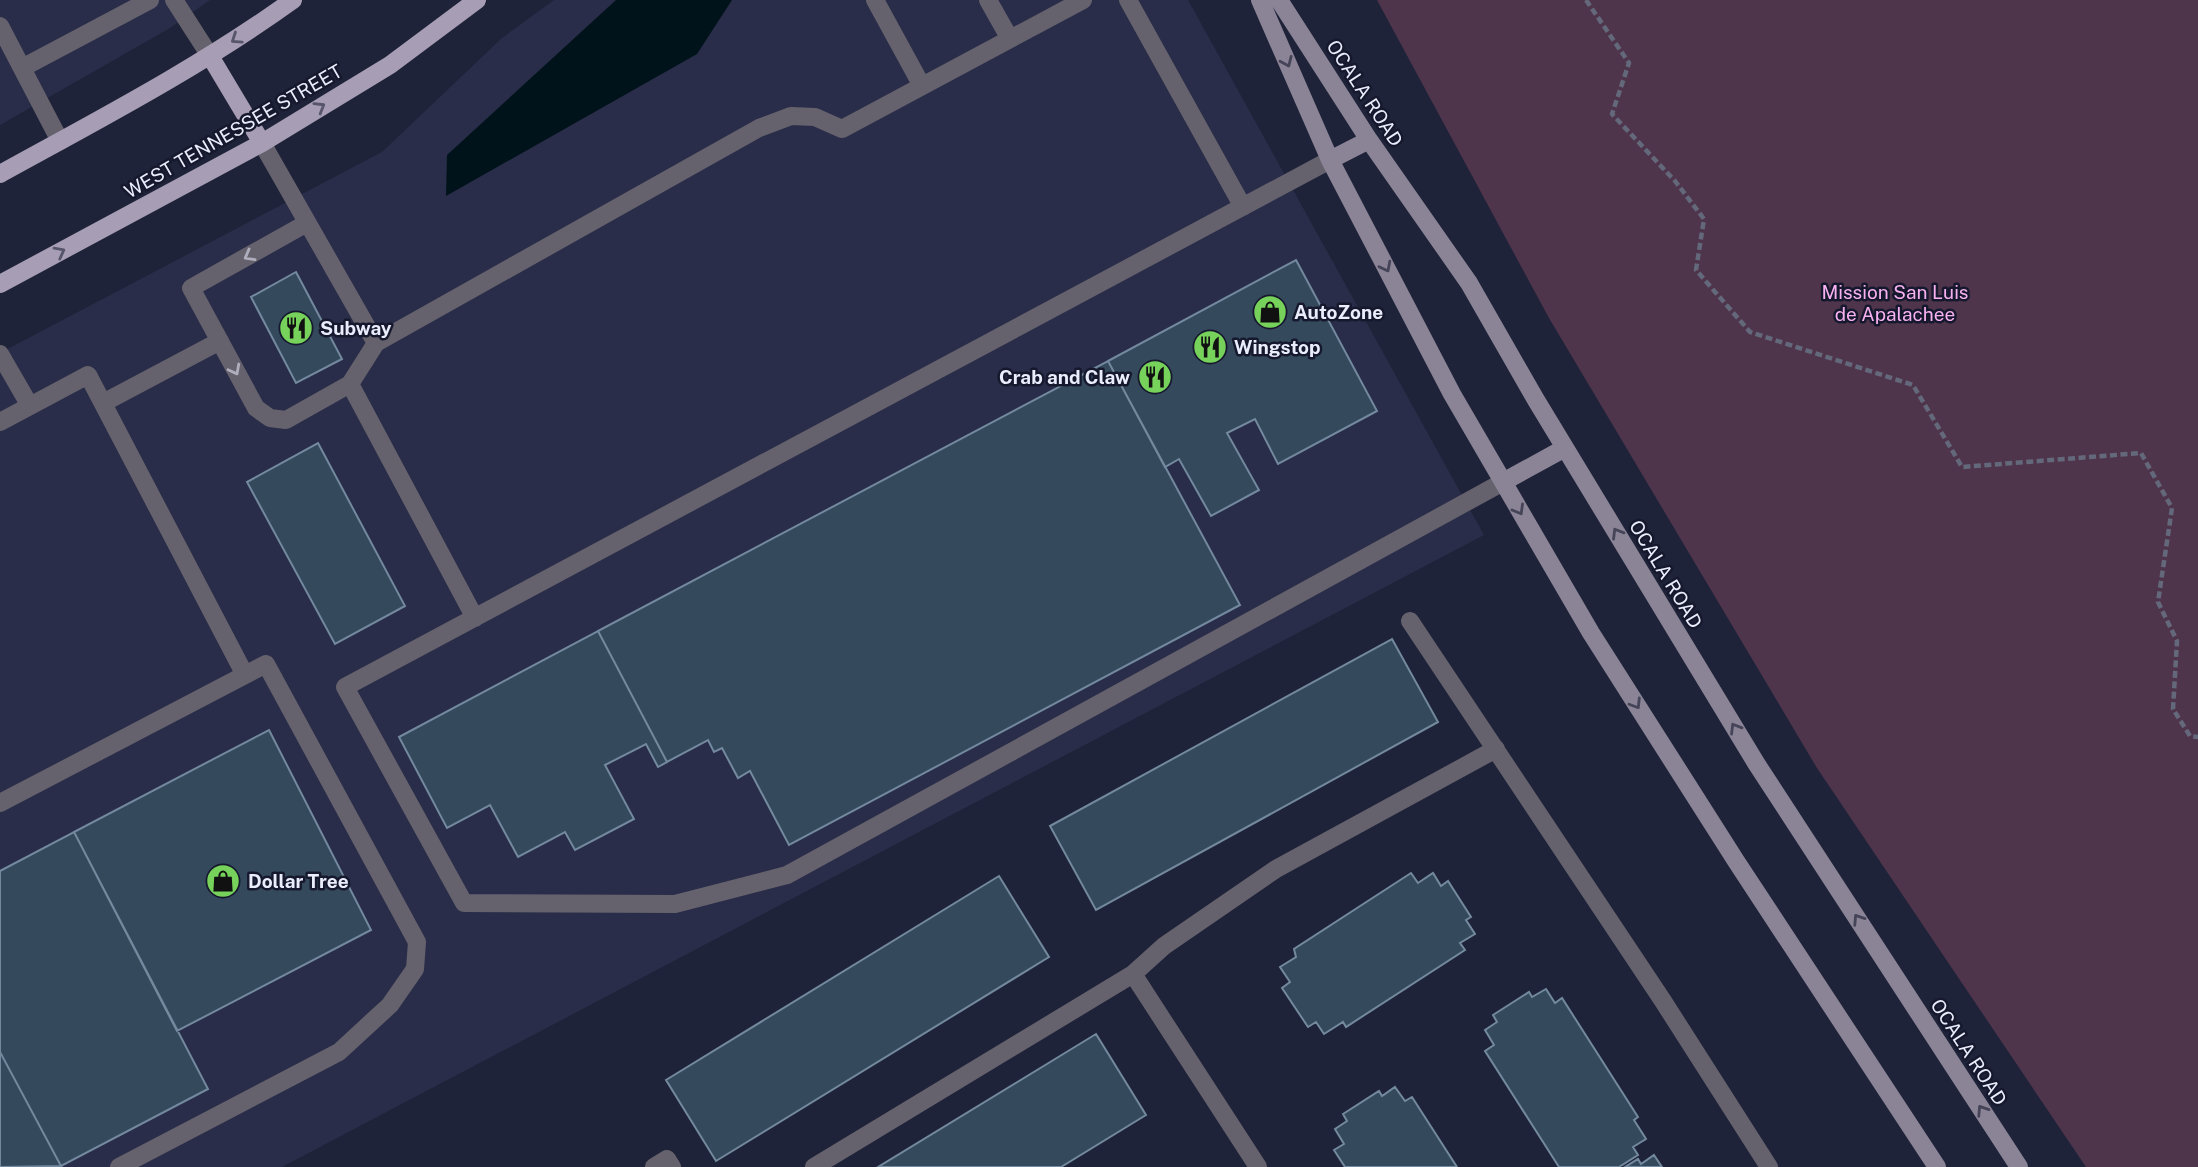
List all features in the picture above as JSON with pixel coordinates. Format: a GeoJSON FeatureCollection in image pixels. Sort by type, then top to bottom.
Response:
{"type":"FeatureCollection","features":[{"type":"Feature","properties":{"kind":"main road"},"geometry":{"type":"LineString","coordinates":[[0,174],[210,57],[293,0]]}},
{"type":"Feature","properties":{"kind":"main road","name":"WEST TENNESSEE STREET"},"geometry":{"type":"LineString","coordinates":[[0,284],[262,142],[390,65],[477,0]]}},
{"type":"Feature","properties":{"kind":"main road"},"geometry":{"type":"LineString","coordinates":[[1260,0],[1331,160],[1451,394],[1591,633],[1736,861],[1937,1167]]}},
{"type":"Feature","properties":{"kind":"main road","name":"OCALA ROAD"},"geometry":{"type":"LineString","coordinates":[[1279,0],[1369,140],[1468,283],[1756,763],[2020,1167]]}},
{"type":"Feature","properties":{"kind":"main road"},"geometry":{"type":"LineString","coordinates":[[210,57],[262,142]]}},
{"type":"Feature","properties":{"kind":"main road"},"geometry":{"type":"LineString","coordinates":[[1331,160],[1369,140]]}},
{"type":"Feature","properties":{"kind":"main road"},"geometry":{"type":"LineString","coordinates":[[1503,482],[1565,448]]}},
{"type":"Feature","properties":{"kind":"lane"},"geometry":{"type":"LineString","coordinates":[[22,68],[150,0]]}},
{"type":"Feature","properties":{"kind":"lane"},"geometry":{"type":"LineString","coordinates":[[174,0],[210,57]]}},
{"type":"Feature","properties":{"kind":"lane"},"geometry":{"type":"LineString","coordinates":[[875,0],[922,86]]}},
{"type":"Feature","properties":{"kind":"lane"},"geometry":{"type":"LineString","coordinates":[[988,0],[1010,40]]}},
{"type":"Feature","properties":{"kind":"lane"},"geometry":{"type":"LineString","coordinates":[[307,223],[191,288],[256,408],[270,418],[286,420],[350,384],[376,343],[760,128],[792,116],[816,117],[842,129],[1083,0]]}},
{"type":"Feature","properties":{"kind":"lane"},"geometry":{"type":"LineString","coordinates":[[1128,0],[1243,207]]}},
{"type":"Feature","properties":{"kind":"lane"},"geometry":{"type":"LineString","coordinates":[[0,26],[60,141]]}},
{"type":"Feature","properties":{"kind":"lane"},"geometry":{"type":"LineString","coordinates":[[262,142],[376,343]]}},
{"type":"Feature","properties":{"kind":"lane"},"geometry":{"type":"LineString","coordinates":[[1331,160],[345,687],[464,903],[675,904],[787,875],[1503,482]]}},
{"type":"Feature","properties":{"kind":"lane"},"geometry":{"type":"LineString","coordinates":[[103,403],[220,341]]}},
{"type":"Feature","properties":{"kind":"lane"},"geometry":{"type":"LineString","coordinates":[[0,354],[30,406]]}},
{"type":"Feature","properties":{"kind":"lane"},"geometry":{"type":"LineString","coordinates":[[0,422],[88,375],[245,675]]}},
{"type":"Feature","properties":{"kind":"lane"},"geometry":{"type":"LineString","coordinates":[[350,384],[475,618]]}},
{"type":"Feature","properties":{"kind":"lane"},"geometry":{"type":"LineString","coordinates":[[1410,621],[1663,1001],[1769,1167]]}},
{"type":"Feature","properties":{"kind":"lane"},"geometry":{"type":"LineString","coordinates":[[0,803],[266,664],[417,942],[415,969],[390,1004],[339,1052],[119,1167]]}},
{"type":"Feature","properties":{"kind":"lane"},"geometry":{"type":"LineString","coordinates":[[814,1167],[1133,974],[1164,946],[1276,869],[1496,749]]}},
{"type":"Feature","properties":{"kind":"lane"},"geometry":{"type":"LineString","coordinates":[[1133,974],[1258,1167]]}},
{"type":"Feature","properties":{"kind":"lane"},"geometry":{"type":"LineString","coordinates":[[654,1167],[667,1159],[671,1167]]}},
{"type":"Feature","properties":{"kind":"path"},"geometry":{"type":"LineString","coordinates":[[1586,0],[1629,63],[1612,114],[1675,181],[1703,219],[1696,270],[1750,332],[1913,385],[1962,467],[2141,453],[2172,508],[2158,602],[2177,641],[2173,709],[2190,736],[2198,737]]}},
{"type":"Feature","properties":{"kind":"shaded area"},"geometry":{"type":"Polygon","coordinates":[[[0,0],[210,0],[170,28],[0,125],[0,0]]]}},
{"type":"Feature","properties":{"kind":"shaded area"},"geometry":{"type":"Polygon","coordinates":[[[554,0],[1188,0],[1484,535],[282,1167],[0,1167],[0,353],[382,152],[502,38],[554,0]]]}},
{"type":"Feature","properties":{"kind":"shaded area"},"geometry":{"type":"Polygon","coordinates":[[[616,0],[732,0],[697,54],[446,196],[447,155],[616,0]]]}},
{"type":"Feature","properties":{"kind":"green space","name":"Mission San Luis de Apalachee"},"geometry":{"type":"Polygon","coordinates":[[[1377,0],[2198,0],[2198,1167],[2086,1167],[1817,768],[1549,318],[1377,0]]]}},
{"type":"Feature","properties":{"kind":"building"},"geometry":{"type":"Polygon","coordinates":[[[1296,260],[1377,411],[1278,464],[1255,419],[1227,433],[1259,490],[1211,516],[1179,459],[1165,467],[1108,361],[1296,260]]]}},
{"type":"Feature","properties":{"kind":"building","name":"Subway"},"geometry":{"type":"Polygon","coordinates":[[[296,272],[342,359],[296,383],[251,297],[296,272]]]}},
{"type":"Feature","properties":{"kind":"building"},"geometry":{"type":"Polygon","coordinates":[[[1108,361],[1240,605],[789,845],[750,771],[738,778],[722,748],[714,752],[708,740],[667,762],[598,631],[1108,361]]]}},
{"type":"Feature","properties":{"kind":"building"},"geometry":{"type":"Polygon","coordinates":[[[318,443],[405,606],[335,644],[247,482],[318,443]]]}},
{"type":"Feature","properties":{"kind":"building"},"geometry":{"type":"Polygon","coordinates":[[[598,631],[667,762],[658,767],[646,744],[605,765],[634,819],[575,850],[565,832],[518,857],[490,805],[447,828],[399,737],[598,631]]]}},
{"type":"Feature","properties":{"kind":"building"},"geometry":{"type":"Polygon","coordinates":[[[1392,639],[1438,722],[1096,910],[1050,826],[1392,639]]]}},
{"type":"Feature","properties":{"kind":"building","name":"Dollar Tree"},"geometry":{"type":"Polygon","coordinates":[[[269,730],[371,930],[177,1031],[74,832],[269,730]]]}},
{"type":"Feature","properties":{"kind":"building"},"geometry":{"type":"Polygon","coordinates":[[[74,832],[208,1089],[61,1166],[0,1052],[0,871],[74,832]]]}},
{"type":"Feature","properties":{"kind":"building"},"geometry":{"type":"Polygon","coordinates":[[[1411,873],[1418,883],[1433,873],[1441,886],[1448,881],[1471,917],[1466,920],[1475,934],[1460,943],[1465,950],[1346,1027],[1343,1022],[1324,1034],[1316,1022],[1308,1027],[1282,988],[1290,982],[1280,967],[1296,957],[1294,949],[1411,873]]]}},
{"type":"Feature","properties":{"kind":"building"},"geometry":{"type":"Polygon","coordinates":[[[999,876],[1049,957],[716,1161],[666,1080],[999,876]]]}},
{"type":"Feature","properties":{"kind":"building"},"geometry":{"type":"Polygon","coordinates":[[[1546,989],[1555,1003],[1562,998],[1638,1117],[1634,1120],[1646,1139],[1633,1147],[1638,1155],[1619,1167],[1559,1167],[1485,1051],[1494,1045],[1485,1030],[1497,1022],[1493,1015],[1529,992],[1532,997],[1546,989]]]}},
{"type":"Feature","properties":{"kind":"building"},"geometry":{"type":"Polygon","coordinates":[[[1096,1034],[1146,1115],[1061,1167],[878,1167],[1096,1034]]]}},
{"type":"Feature","properties":{"kind":"building"},"geometry":{"type":"Polygon","coordinates":[[[0,1052],[61,1166],[0,1167],[0,1052]]]}},
{"type":"Feature","properties":{"kind":"building"},"geometry":{"type":"Polygon","coordinates":[[[1395,1087],[1405,1101],[1412,1097],[1457,1167],[1345,1167],[1334,1150],[1344,1144],[1335,1129],[1347,1121],[1343,1114],[1379,1091],[1382,1096],[1395,1087]]]}},
{"type":"Feature","properties":{"kind":"building"},"geometry":{"type":"Polygon","coordinates":[[[1654,1155],[1662,1167],[1625,1167],[1638,1159],[1641,1164],[1654,1155]]]}},
{"type":"Feature","properties":{"kind":"place","name":"AutoZone"},"geometry":{"type":"Point","coordinates":[1270,312]}},
{"type":"Feature","properties":{"kind":"place","name":"Subway"},"geometry":{"type":"Point","coordinates":[296,328]}},
{"type":"Feature","properties":{"kind":"place","name":"Wingstop"},"geometry":{"type":"Point","coordinates":[1210,347]}},
{"type":"Feature","properties":{"kind":"place","name":"Crab and Claw"},"geometry":{"type":"Point","coordinates":[1155,377]}},
{"type":"Feature","properties":{"kind":"place","name":"Dollar Tree"},"geometry":{"type":"Point","coordinates":[223,881]}}]}
